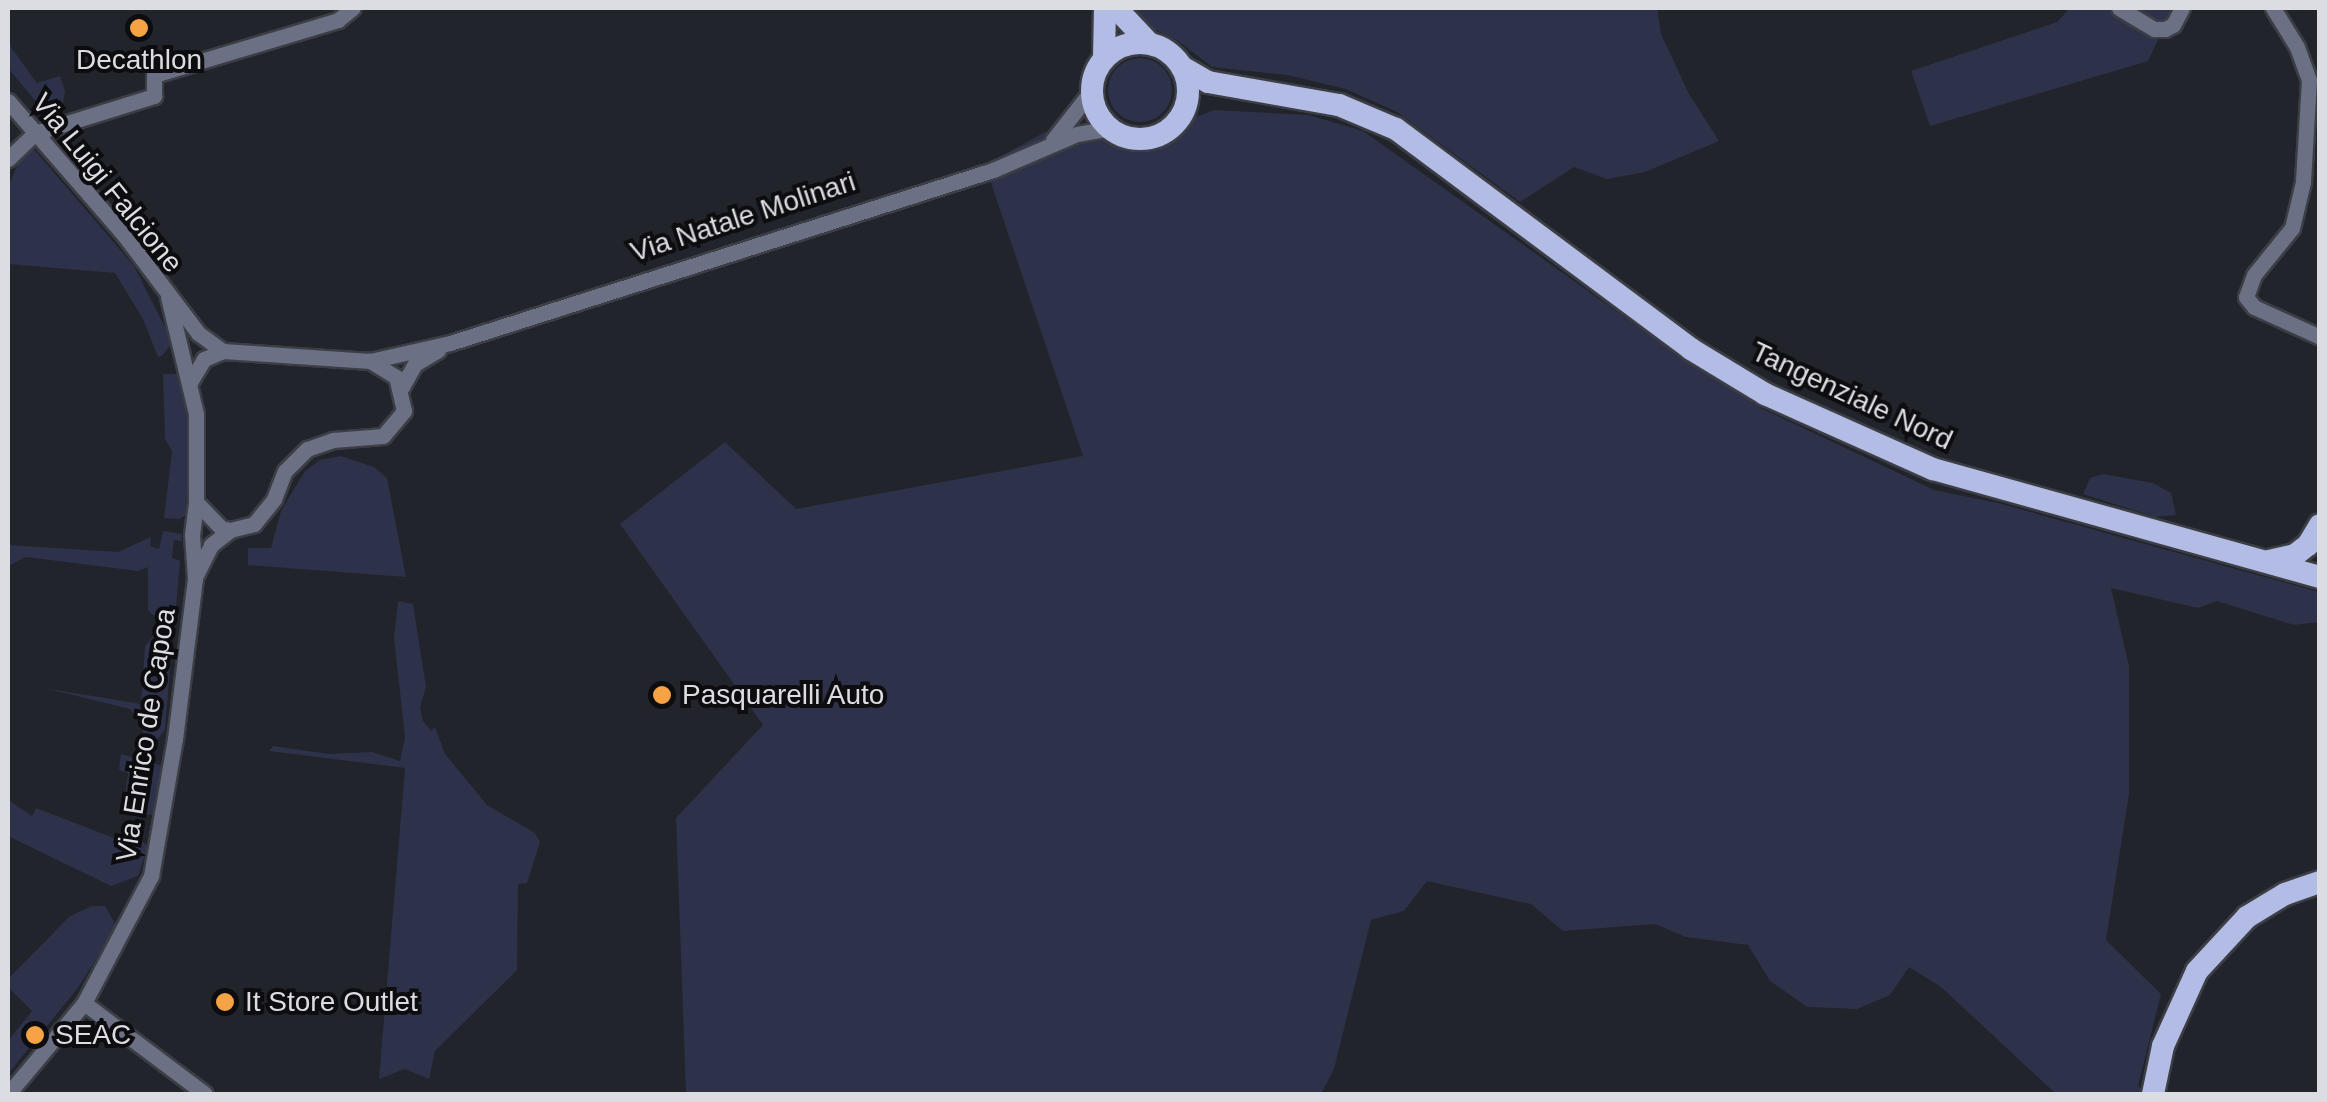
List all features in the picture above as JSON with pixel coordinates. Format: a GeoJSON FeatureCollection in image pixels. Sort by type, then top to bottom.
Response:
{"type":"FeatureCollection","features":[{"type":"Feature","properties":{"kind":"main road"},"geometry":{"type":"LineString","coordinates":[[1104,59],[1132,43],[1162,48],[1182,67],[1187,81],[1184,111],[1164,132],[1151,138],[1136,138],[1110,128],[1094,104],[1092,90],[1104,59],[1105,8]]}},
{"type":"Feature","properties":{"kind":"main road"},"geometry":{"type":"LineString","coordinates":[[1116,8],[1149,43]]}},
{"type":"Feature","properties":{"kind":"main road","name":"Tangenziale Nord"},"geometry":{"type":"LineString","coordinates":[[1182,67],[1208,82],[1250,93],[1339,105],[1396,129],[1691,349],[1765,394],[1933,469],[2165,537],[2320,577]]}},
{"type":"Feature","properties":{"kind":"main road","name":"Tangenziale Nord"},"geometry":{"type":"LineString","coordinates":[[1184,111],[1250,93]]}},
{"type":"Feature","properties":{"kind":"main road"},"geometry":{"type":"LineString","coordinates":[[2265,561],[2295,555],[2318,529]]}},
{"type":"Feature","properties":{"kind":"main road"},"geometry":{"type":"LineString","coordinates":[[2318,529],[2320,559]]}},
{"type":"Feature","properties":{"kind":"main road"},"geometry":{"type":"LineString","coordinates":[[2153,1094],[2163,1046],[2197,971],[2247,917],[2285,894],[2320,882]]}},
{"type":"Feature","properties":{"kind":"street"},"geometry":{"type":"LineString","coordinates":[[9,161],[35,133],[154,96],[154,76],[338,20],[354,8]]}},
{"type":"Feature","properties":{"kind":"street"},"geometry":{"type":"LineString","coordinates":[[2119,8],[2154,29],[2174,25],[2182,8]]}},
{"type":"Feature","properties":{"kind":"street"},"geometry":{"type":"LineString","coordinates":[[2273,8],[2297,47],[2309,80],[2303,182],[2292,228],[2254,274],[2246,297],[2254,307],[2320,338]]}},
{"type":"Feature","properties":{"kind":"street","name":"Via Natale Molinari"},"geometry":{"type":"LineString","coordinates":[[1051,143],[1092,90]]}},
{"type":"Feature","properties":{"kind":"street","name":"Via Luigi Falcione"},"geometry":{"type":"LineString","coordinates":[[8,101],[124,235],[198,333],[224,351]]}},
{"type":"Feature","properties":{"kind":"street","name":"Via Natale Molinari"},"geometry":{"type":"LineString","coordinates":[[224,351],[370,360],[450,343],[992,170],[1051,143],[1110,128]]}},
{"type":"Feature","properties":{"kind":"street","name":"Via Luigi Falcione"},"geometry":{"type":"LineString","coordinates":[[168,297],[191,381],[198,444],[196,502]]}},
{"type":"Feature","properties":{"kind":"street","name":"Via Natale Molinari"},"geometry":{"type":"LineString","coordinates":[[402,387],[415,364],[450,343]]}},
{"type":"Feature","properties":{"kind":"street"},"geometry":{"type":"LineString","coordinates":[[191,381],[204,359],[224,351]]}},
{"type":"Feature","properties":{"kind":"street"},"geometry":{"type":"LineString","coordinates":[[370,360],[390,371],[402,387]]}},
{"type":"Feature","properties":{"kind":"street","name":"Via Enrico de Capoa"},"geometry":{"type":"LineString","coordinates":[[195,579],[210,545],[230,530],[247,527],[265,514],[285,471],[307,449],[333,440],[371,440],[390,432],[404,411],[402,387]]}},
{"type":"Feature","properties":{"kind":"street"},"geometry":{"type":"LineString","coordinates":[[196,502],[213,522],[230,530]]}},
{"type":"Feature","properties":{"kind":"street","name":"Via Enrico de Capoa"},"geometry":{"type":"LineString","coordinates":[[8,1094],[84,1004],[150,876],[175,739],[195,579],[192,535],[196,502]]}},
{"type":"Feature","properties":{"kind":"street"},"geometry":{"type":"LineString","coordinates":[[84,1004],[205,1094]]}},
{"type":"Feature","properties":{"kind":"shaded area"},"geometry":{"type":"Polygon","coordinates":[[[1134,8],[1657,8],[1661,34],[1689,94],[1719,141],[1645,172],[1607,179],[1574,167],[1520,202],[1397,112],[1346,89],[1287,75],[1212,67],[1177,40],[1149,27],[1134,8]]]}},
{"type":"Feature","properties":{"kind":"shaded area"},"geometry":{"type":"Polygon","coordinates":[[[2070,8],[2173,8],[2148,61],[1930,126],[1911,71],[2057,22],[2070,8]]]}},
{"type":"Feature","properties":{"kind":"shaded area"},"geometry":{"type":"Polygon","coordinates":[[[8,43],[37,83],[60,76],[65,91],[61,113],[49,117],[8,68],[8,43]]]}},
{"type":"Feature","properties":{"kind":"shaded area"},"geometry":{"type":"Polygon","coordinates":[[[1140,58],[1163,67],[1172,90],[1163,113],[1140,122],[1117,113],[1108,90],[1117,67],[1140,58]]]}},
{"type":"Feature","properties":{"kind":"shaded area"},"geometry":{"type":"Polygon","coordinates":[[[1214,110],[1309,115],[1363,131],[1653,337],[1763,409],[1934,490],[1998,503],[2319,592],[2319,622],[2294,625],[2217,601],[2198,608],[2111,588],[2129,666],[2129,794],[2106,940],[2161,994],[2138,1086],[2147,1094],[2056,1094],[1941,987],[1909,967],[1890,995],[1857,1009],[1807,1007],[1770,981],[1748,945],[1686,937],[1655,924],[1563,931],[1531,904],[1427,881],[1404,911],[1371,920],[1334,1069],[1321,1094],[686,1094],[676,818],[763,725],[620,524],[725,442],[796,509],[1083,456],[985,165],[1045,132],[1075,143],[1097,138],[1134,148],[1151,148],[1176,138],[1191,119],[1214,110]]]}},
{"type":"Feature","properties":{"kind":"shaded area"},"geometry":{"type":"Polygon","coordinates":[[[33,148],[134,266],[168,333],[171,344],[163,355],[158,357],[143,319],[115,273],[8,264],[10,182],[19,162],[33,148]]]}},
{"type":"Feature","properties":{"kind":"shaded area"},"geometry":{"type":"Polygon","coordinates":[[[163,374],[182,374],[190,414],[186,515],[180,519],[164,518],[172,451],[165,439],[163,374]]]}},
{"type":"Feature","properties":{"kind":"shaded area"},"geometry":{"type":"Polygon","coordinates":[[[341,456],[374,467],[387,478],[406,577],[248,565],[248,548],[271,548],[281,511],[305,471],[320,460],[341,456]]]}},
{"type":"Feature","properties":{"kind":"shaded area"},"geometry":{"type":"Polygon","coordinates":[[[2103,474],[2153,483],[2171,493],[2176,515],[2155,517],[2083,494],[2090,478],[2103,474]]]}},
{"type":"Feature","properties":{"kind":"shaded area"},"geometry":{"type":"Polygon","coordinates":[[[163,531],[182,534],[182,541],[174,540],[172,558],[180,561],[176,607],[156,618],[148,610],[148,567],[138,571],[26,557],[8,566],[8,545],[118,552],[151,537],[150,546],[159,549],[163,531]]]}},
{"type":"Feature","properties":{"kind":"shaded area"},"geometry":{"type":"Polygon","coordinates":[[[398,601],[413,604],[426,687],[420,707],[423,721],[431,731],[435,727],[445,754],[487,805],[535,833],[540,842],[527,883],[518,884],[517,970],[435,1051],[429,1079],[405,1069],[379,1079],[405,768],[269,751],[273,746],[329,754],[372,752],[400,761],[405,737],[394,638],[398,601]]]}},
{"type":"Feature","properties":{"kind":"shaded area"},"geometry":{"type":"Polygon","coordinates":[[[154,635],[172,643],[165,730],[157,740],[145,741],[141,723],[130,709],[44,688],[141,704],[145,646],[154,635]]]}},
{"type":"Feature","properties":{"kind":"shaded area"},"geometry":{"type":"Polygon","coordinates":[[[121,754],[163,766],[154,814],[135,817],[123,813],[128,773],[119,770],[121,754]]]}},
{"type":"Feature","properties":{"kind":"shaded area"},"geometry":{"type":"Polygon","coordinates":[[[8,800],[32,816],[36,808],[127,843],[130,836],[143,842],[148,846],[138,876],[111,886],[8,836],[8,800]]]}},
{"type":"Feature","properties":{"kind":"shaded area"},"geometry":{"type":"Polygon","coordinates":[[[92,906],[105,906],[117,927],[77,989],[8,1074],[8,1041],[32,1011],[8,987],[8,979],[70,916],[92,906]]]}},
{"type":"Feature","properties":{"kind":"place","name":"Decathlon"},"geometry":{"type":"Point","coordinates":[139,28]}},
{"type":"Feature","properties":{"kind":"place","name":"Pasquarelli Auto"},"geometry":{"type":"Point","coordinates":[662,695]}},
{"type":"Feature","properties":{"kind":"place","name":"It Store Outlet"},"geometry":{"type":"Point","coordinates":[225,1002]}},
{"type":"Feature","properties":{"kind":"place","name":"SEAC"},"geometry":{"type":"Point","coordinates":[35,1035]}}]}
